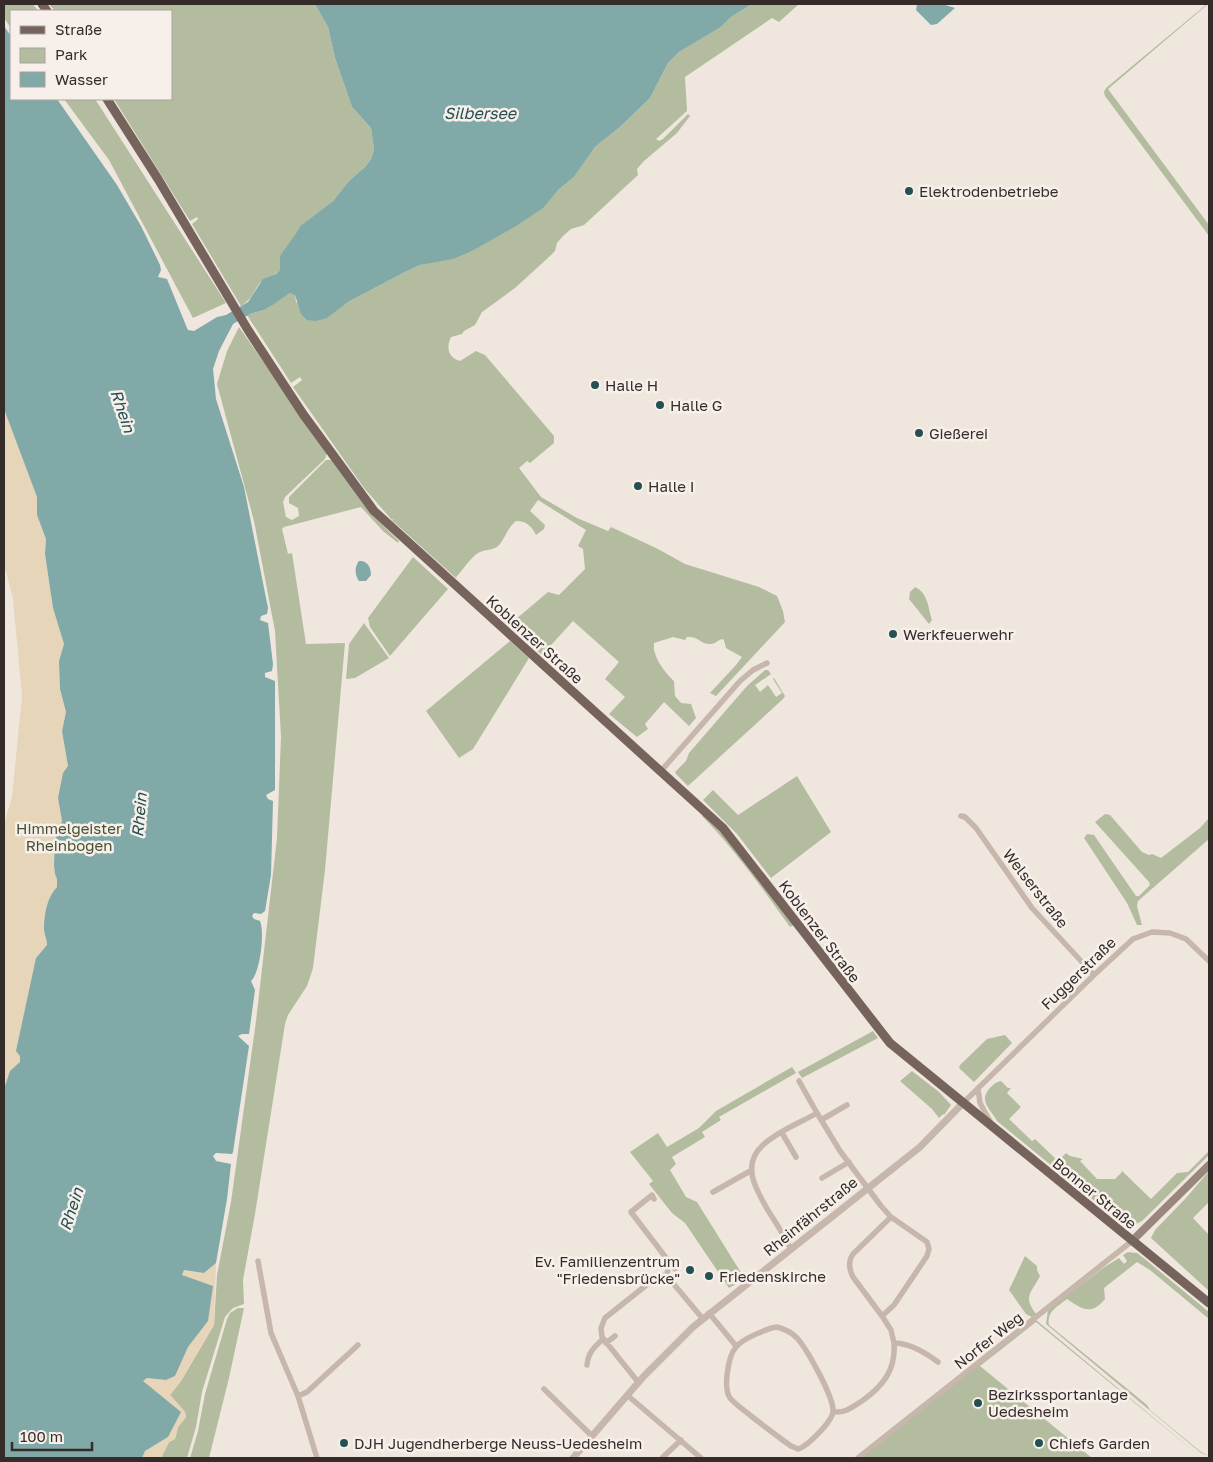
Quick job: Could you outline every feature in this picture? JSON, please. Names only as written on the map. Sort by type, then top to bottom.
[{"type":"main road","name":"Koblenzer Straße","points":[[108,100],[154,171],[248,330],[303,414],[379,518],[731,836],[890,1043],[963,1103]]},
{"type":"main road","name":"Bonner Straße","points":[[963,1103],[1209,1304]]},
{"type":"main road","points":[[1132,1241],[1209,1165]]},
{"type":"street","points":[[661,771],[740,682],[753,670],[767,663]]},
{"type":"street","name":"Welserstraße","points":[[961,816],[966,817],[976,828],[1032,908],[1094,975]]},
{"type":"street","name":"Fuggerstraße","points":[[963,1103],[1128,942],[1152,932],[1165,932],[1182,937],[1195,946],[1209,961]]},
{"type":"street","points":[[799,1081],[821,1120],[868,1188],[891,1217],[924,1239],[928,1245],[929,1251],[926,1258],[894,1305],[882,1316]]},
{"type":"street","points":[[978,1088],[978,1096],[983,1109],[995,1129]]},
{"type":"street","name":"Rheinfährstraße","points":[[573,1458],[638,1382],[709,1313],[920,1147],[963,1103]]},
{"type":"street","points":[[821,1120],[847,1105]]},
{"type":"street","points":[[791,1249],[757,1192],[752,1170],[755,1158],[761,1147],[817,1113]]},
{"type":"street","points":[[782,1133],[796,1156]]},
{"type":"street","points":[[822,1178],[849,1162]]},
{"type":"street","points":[[714,1192],[752,1170]]},
{"type":"street","points":[[654,1199],[652,1195],[630,1212],[675,1269]]},
{"type":"street","points":[[834,1412],[847,1411],[876,1391],[885,1381],[891,1370],[895,1355],[891,1330],[851,1272],[850,1260],[853,1254],[891,1217]]},
{"type":"street","name":"Norfer Weg","points":[[858,1458],[1132,1241]]},
{"type":"street","points":[[258,1261],[271,1333],[298,1396],[317,1458]]},
{"type":"street","points":[[667,1276],[670,1262]]},
{"type":"street","points":[[638,1382],[605,1341],[601,1328],[605,1318],[659,1275],[667,1276],[703,1319]]},
{"type":"street","points":[[709,1313],[736,1346]]},
{"type":"street","points":[[774,1328],[783,1329],[792,1334],[807,1352],[829,1396],[834,1412],[819,1432],[805,1446],[796,1449],[791,1446],[738,1406],[730,1397],[726,1382],[731,1357],[736,1346],[745,1340],[774,1328]]},
{"type":"street","points":[[587,1365],[592,1348],[615,1336]]},
{"type":"street","points":[[894,1343],[902,1343],[916,1348],[938,1362]]},
{"type":"street","points":[[298,1396],[307,1392],[358,1345]]},
{"type":"street","points":[[544,1389],[592,1436]]},
{"type":"street","points":[[627,1395],[701,1458]]},
{"type":"street","points":[[662,1458],[681,1440]]},
{"type":"green space","points":[[4,4],[33,4],[37,10],[10,10],[10,27],[4,18]]},
{"type":"green space","points":[[49,4],[315,4],[328,27],[335,58],[352,107],[371,128],[374,150],[371,159],[349,181],[333,201],[300,226],[280,256],[280,270],[262,281],[252,296],[241,306],[192,224],[198,219],[197,217],[190,221],[115,100],[172,100],[172,10],[54,10]]},
{"type":"green space","points":[[752,4],[799,4],[779,22],[772,18],[685,77],[687,111],[656,139],[659,141],[663,139],[688,114],[690,116],[677,133],[644,161],[637,169],[638,175],[584,225],[571,229],[557,243],[555,251],[550,256],[515,288],[482,312],[475,325],[462,334],[451,337],[448,348],[451,355],[460,361],[476,351],[485,355],[554,436],[554,443],[530,463],[527,461],[519,468],[541,497],[577,518],[608,531],[611,527],[685,564],[759,587],[777,596],[785,622],[716,696],[710,693],[742,657],[726,648],[724,640],[708,644],[691,637],[687,637],[685,640],[673,637],[654,643],[657,659],[674,681],[675,696],[681,703],[691,704],[696,718],[689,726],[664,702],[645,724],[648,729],[637,737],[609,714],[625,697],[605,679],[619,662],[573,621],[542,655],[509,625],[548,592],[559,595],[585,569],[583,549],[578,546],[586,530],[538,500],[530,511],[545,525],[544,529],[536,535],[528,525],[516,521],[497,547],[475,555],[456,578],[392,521],[394,519],[392,520],[364,488],[293,387],[302,380],[300,377],[291,383],[247,315],[264,310],[290,293],[295,294],[296,302],[327,317],[348,302],[420,265],[472,251],[574,177],[595,147],[620,127],[650,98],[668,63],[679,52],[721,27],[731,17]]},
{"type":"green space","points":[[1207,4],[1108,89],[1209,225],[1209,236],[1105,96],[1104,92],[1106,88]]},
{"type":"green space","points":[[65,100],[96,100],[226,303],[193,318],[109,160]]},
{"type":"green space","points":[[239,327],[327,453],[325,459],[285,497],[283,502],[286,517],[292,520],[299,516],[298,508],[289,503],[289,497],[326,460],[331,460],[373,516],[399,541],[398,543],[383,531],[361,507],[282,529],[288,554],[292,553],[306,644],[345,643],[325,870],[313,968],[307,986],[288,1015],[285,1024],[243,1280],[244,1304],[233,1308],[225,1317],[202,1392],[196,1427],[187,1458],[161,1458],[169,1442],[175,1439],[178,1427],[186,1417],[185,1412],[170,1395],[181,1381],[214,1325],[217,1275],[231,1202],[256,1021],[277,838],[281,737],[275,631],[254,521],[217,384],[227,351]]},
{"type":"green space","points":[[413,557],[448,589],[390,656],[370,627],[368,618]]},
{"type":"green space","points":[[915,587],[923,593],[927,601],[932,620],[929,624],[909,599],[910,592]]},
{"type":"green space","points":[[364,623],[389,658],[355,678],[346,679],[349,644]]},
{"type":"green space","points":[[510,641],[529,658],[473,749],[459,758],[426,711]]},
{"type":"green space","points":[[765,670],[768,670],[771,674],[755,685],[760,692],[768,685],[776,697],[782,693],[774,678],[785,696],[688,786],[675,773],[676,771],[686,761],[689,753],[747,686]]},
{"type":"green space","points":[[797,776],[831,832],[771,878],[737,834],[703,800],[713,790],[738,815]]},
{"type":"green space","points":[[704,814],[721,830],[794,925],[790,927],[737,856],[702,816]]},
{"type":"green space","points":[[1105,814],[1110,815],[1142,852],[1161,858],[1200,828],[1209,818],[1209,839],[1138,901],[1137,906],[1142,925],[1137,925],[1127,903],[1084,838],[1087,834],[1094,835],[1136,896],[1139,896],[1150,885],[1095,822]]},
{"type":"green space","points":[[873,1031],[878,1038],[802,1078],[798,1072]]},
{"type":"green space","points":[[1005,1035],[1012,1043],[974,1082],[959,1068],[987,1039]]},
{"type":"green space","points":[[792,1067],[796,1073],[719,1117],[721,1120],[702,1132],[705,1137],[672,1157],[676,1164],[670,1170],[686,1197],[697,1202],[745,1279],[729,1288],[685,1223],[672,1213],[649,1184],[653,1181],[630,1152],[658,1133],[667,1147],[699,1128],[716,1111]]},
{"type":"green space","points":[[912,1071],[939,1092],[951,1105],[944,1115],[939,1118],[932,1109],[900,1081]]},
{"type":"green space","points":[[1001,1081],[1008,1088],[1011,1088],[1007,1093],[1021,1107],[1009,1119],[1032,1141],[1035,1139],[1058,1161],[1066,1153],[1083,1159],[1080,1161],[1097,1179],[1115,1179],[1122,1172],[1121,1170],[1151,1199],[1177,1173],[1188,1172],[1209,1151],[1209,1155],[1142,1221],[1132,1226],[1124,1225],[997,1121],[986,1105],[985,1097],[992,1086]]},
{"type":"green space","points":[[1209,1171],[1209,1202],[1193,1218],[1209,1235],[1209,1291],[1151,1238],[1155,1230]]},
{"type":"green space","points":[[1128,1252],[1137,1253],[1209,1312],[1209,1319],[1150,1270],[1137,1262],[1104,1288],[1105,1299],[1095,1308],[1082,1308],[1067,1299],[1051,1313],[1049,1325],[1201,1452],[1209,1456],[1201,1453],[1046,1324],[1048,1310],[1119,1258],[1124,1264],[1127,1261],[1123,1255]]},
{"type":"green space","points":[[1025,1256],[1037,1266],[1040,1276],[1031,1291],[1029,1299],[1032,1309],[1037,1315],[1032,1317],[1026,1314],[1009,1290]]},
{"type":"green space","points":[[238,1308],[244,1308],[209,1458],[190,1458],[198,1431],[205,1394],[227,1319],[230,1313]]},
{"type":"green space","name":"Bezirkssportanlage Uedesheim","points":[[1036,1320],[1202,1458],[1036,1322],[980,1366],[1092,1458],[860,1458]]},
{"type":"sand","points":[[4,409],[37,497],[37,515],[46,539],[45,554],[53,608],[64,644],[59,661],[60,689],[66,712],[62,731],[68,766],[58,798],[62,821],[55,840],[54,865],[57,887],[52,892],[44,930],[47,945],[36,958],[20,1062],[10,1071],[4,1089],[4,824],[12,797],[22,696],[13,599],[4,569]]},
{"type":"sand","points":[[216,1263],[214,1325],[181,1381],[170,1395],[185,1412],[186,1417],[178,1427],[175,1439],[169,1442],[161,1458],[142,1458],[145,1451],[168,1437],[143,1381],[147,1378],[166,1380],[175,1376],[188,1347],[208,1321],[182,1275],[184,1270],[204,1273]]},
{"type":"water","points":[[315,4],[752,4],[731,17],[721,27],[679,52],[668,63],[650,98],[620,127],[595,147],[574,177],[558,190],[543,208],[516,226],[472,251],[453,259],[420,265],[403,273],[348,302],[327,318],[316,321],[307,320],[301,314],[295,295],[290,293],[264,310],[250,314],[233,324],[219,351],[213,369],[216,399],[244,487],[268,608],[267,614],[261,616],[260,620],[268,623],[273,664],[272,671],[265,673],[265,677],[275,681],[275,790],[266,795],[268,799],[273,801],[271,875],[265,911],[261,914],[254,913],[252,916],[260,921],[262,934],[257,970],[251,981],[255,990],[249,1034],[238,1036],[249,1046],[233,1152],[232,1154],[216,1153],[213,1156],[216,1161],[231,1164],[216,1263],[204,1273],[184,1270],[182,1275],[213,1286],[208,1321],[188,1347],[175,1376],[166,1380],[147,1378],[143,1381],[181,1412],[168,1437],[145,1451],[142,1458],[4,1458],[4,1089],[10,1071],[20,1062],[20,1056],[16,1051],[36,958],[47,945],[44,931],[45,918],[48,901],[57,887],[54,865],[55,840],[62,821],[58,798],[63,773],[68,766],[62,731],[66,712],[60,689],[59,661],[64,644],[53,608],[45,554],[46,539],[37,515],[37,497],[4,409],[4,26],[10,35],[10,100],[58,100],[117,185],[141,226],[160,265],[161,270],[158,277],[167,279],[188,330],[194,331],[248,302],[263,279],[276,274],[280,270],[280,256],[300,226],[333,201],[349,181],[371,159],[374,150],[371,128],[352,107],[335,58],[328,27]]},
{"type":"water","points":[[917,4],[942,4],[955,8],[937,24],[931,25],[916,10]]},
{"type":"water","points":[[359,561],[366,563],[370,569],[371,575],[366,581],[359,581],[357,577],[356,569]]},
{"type":"place","name":"Elektrodenbetriebe","points":[[909,191]]},
{"type":"place","name":"Halle H","points":[[595,385]]},
{"type":"place","name":"Halle G","points":[[660,405]]},
{"type":"place","name":"Gießerei","points":[[919,433]]},
{"type":"place","name":"Halle I","points":[[638,486]]},
{"type":"place","name":"Werkfeuerwehr","points":[[893,634]]},
{"type":"place","name":"Ev. Familienzentrum \"Friedensbrücke\"","points":[[690,1270]]},
{"type":"place","name":"Friedenskirche","points":[[709,1276]]},
{"type":"place","name":"Bezirkssportanlage Uedesheim","points":[[978,1403]]},
{"type":"place","name":"DJH Jugendherberge Neuss-Uedesheim","points":[[344,1443]]},
{"type":"place","name":"Chiefs Garden","points":[[1039,1443]]},
{"type":"water label","name":"Silbersee","points":[[480,113]]},
{"type":"water label","name":"Rhein","points":[[123,411]]},
{"type":"water label","name":"Rhein","points":[[139,815]]},
{"type":"water label","name":"Rhein","points":[[71,1209]]},
{"type":"park label","name":"Himmelgeister Rheinbogen","points":[[69,836]]}]
